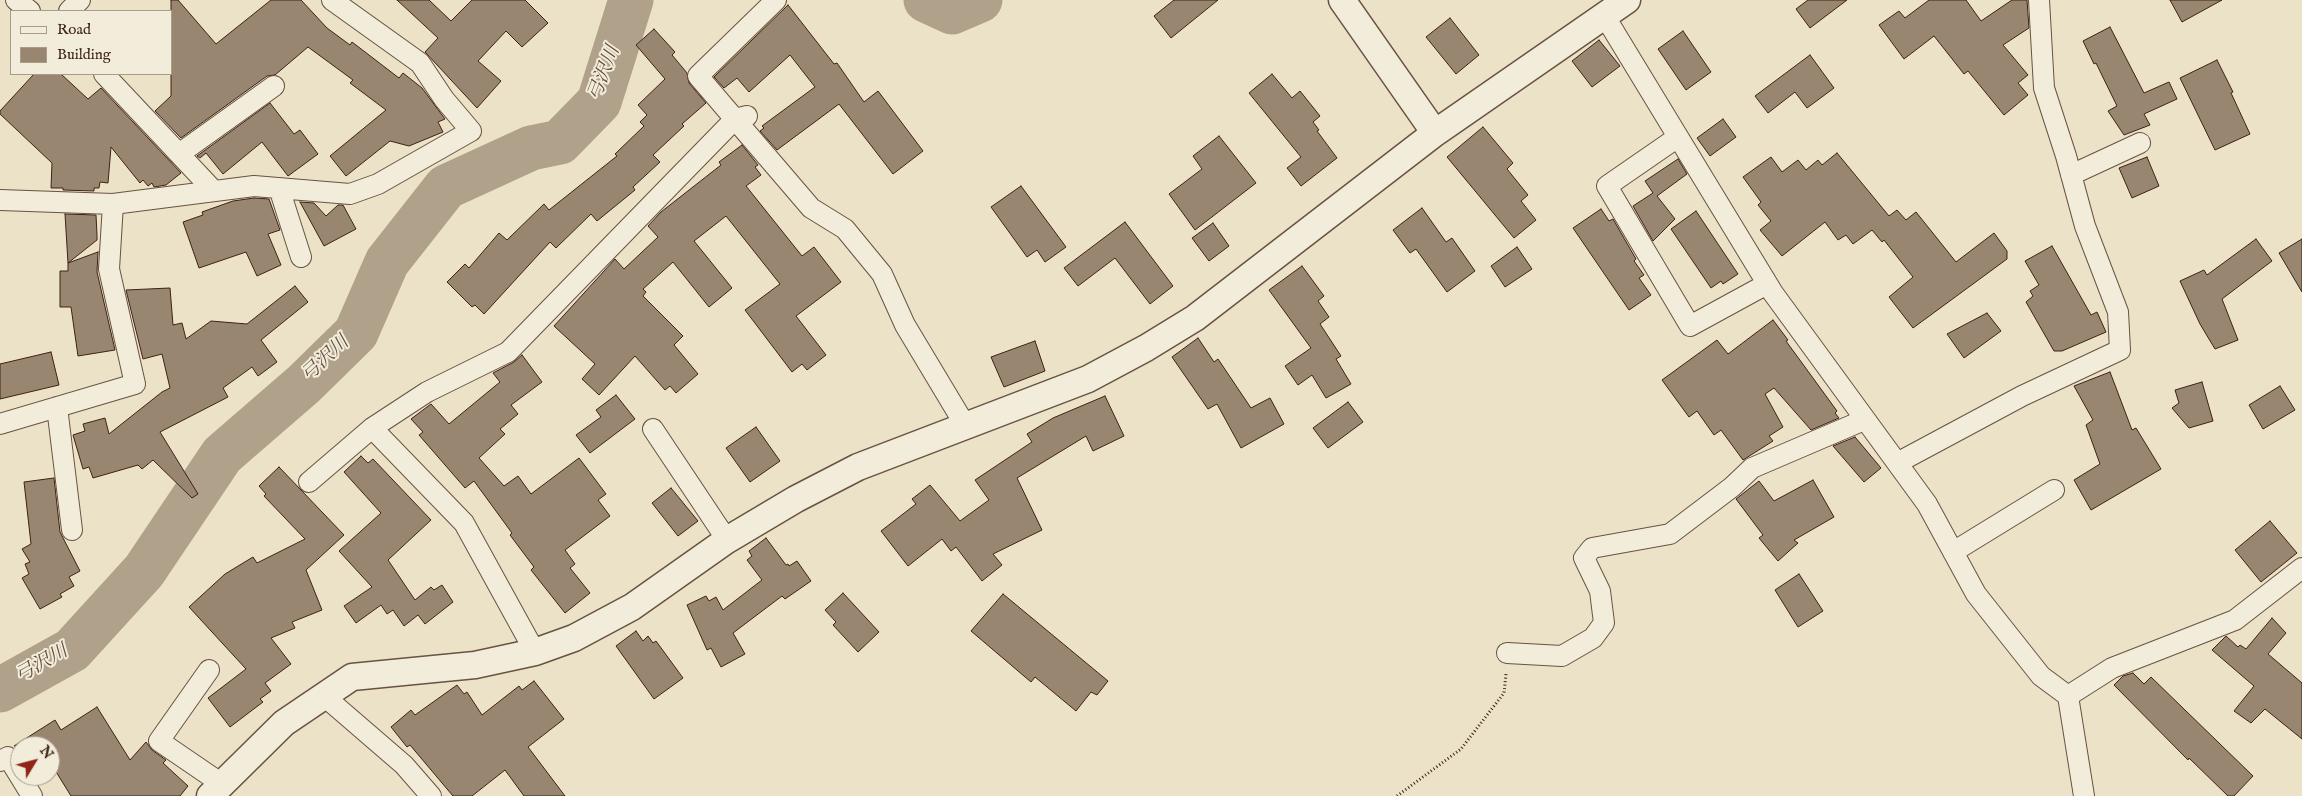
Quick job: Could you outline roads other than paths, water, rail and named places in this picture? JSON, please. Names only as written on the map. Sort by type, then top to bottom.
[{"type":"street","points":[[16,0],[29,10]]},
{"type":"street","points":[[70,10],[80,0]]},
{"type":"street","points":[[0,200],[113,204],[254,186],[350,194],[378,184],[472,130],[444,99],[420,63],[332,0]]},
{"type":"street","points":[[776,0],[698,76],[741,118],[811,208],[844,229],[882,274],[905,325],[965,426]]},
{"type":"street","points":[[1342,0],[1434,133]]},
{"type":"street","points":[[209,670],[159,741],[216,790],[284,722],[352,677],[475,665],[535,652],[574,638],[632,607],[727,540],[858,467],[1088,379],[1146,348],[1195,318],[1434,133],[1627,0]]},
{"type":"street","points":[[1897,463],[2022,396],[2120,350],[2118,312],[2085,226],[2044,88],[2039,0]]},
{"type":"street","points":[[1604,15],[1767,284],[1864,420],[1927,504],[1976,594],[2041,676],[2068,696],[2084,796]]},
{"type":"street","points":[[105,75],[213,190]]},
{"type":"street","points":[[179,154],[274,86]]},
{"type":"street","points":[[309,482],[372,428],[427,392],[508,352],[741,118]]},
{"type":"street","points":[[1678,137],[1607,186],[1690,326],[1767,284]]},
{"type":"street","points":[[2071,175],[2140,143]]},
{"type":"street","points":[[279,188],[301,257]]},
{"type":"street","points":[[0,424],[135,384],[109,269],[113,204]]},
{"type":"street","points":[[57,407],[72,530]]},
{"type":"street","points":[[1507,653],[1562,656],[1592,638],[1604,623],[1600,591],[1584,558],[1592,548],[1670,534],[1732,487],[1752,468],[1864,420]]},
{"type":"street","points":[[372,428],[464,523],[535,652]]},
{"type":"street","points":[[653,429],[727,540]]},
{"type":"street","points":[[1953,552],[2054,490]]},
{"type":"street","points":[[2068,696],[2112,668],[2235,620],[2302,568]]},
{"type":"street","points":[[324,696],[404,765],[431,796]]},
{"type":"street","points":[[0,761],[8,756],[32,796]]},
{"type":"waterway","name":"弓沢川","points":[[0,690],[72,650],[144,571],[222,455],[304,384],[356,333],[387,262],[446,187],[531,148],[560,142],[599,102],[631,0]]},
{"type":"waterway","name":"弓沢川","points":[[926,0],[952,12],[980,0]]}]
